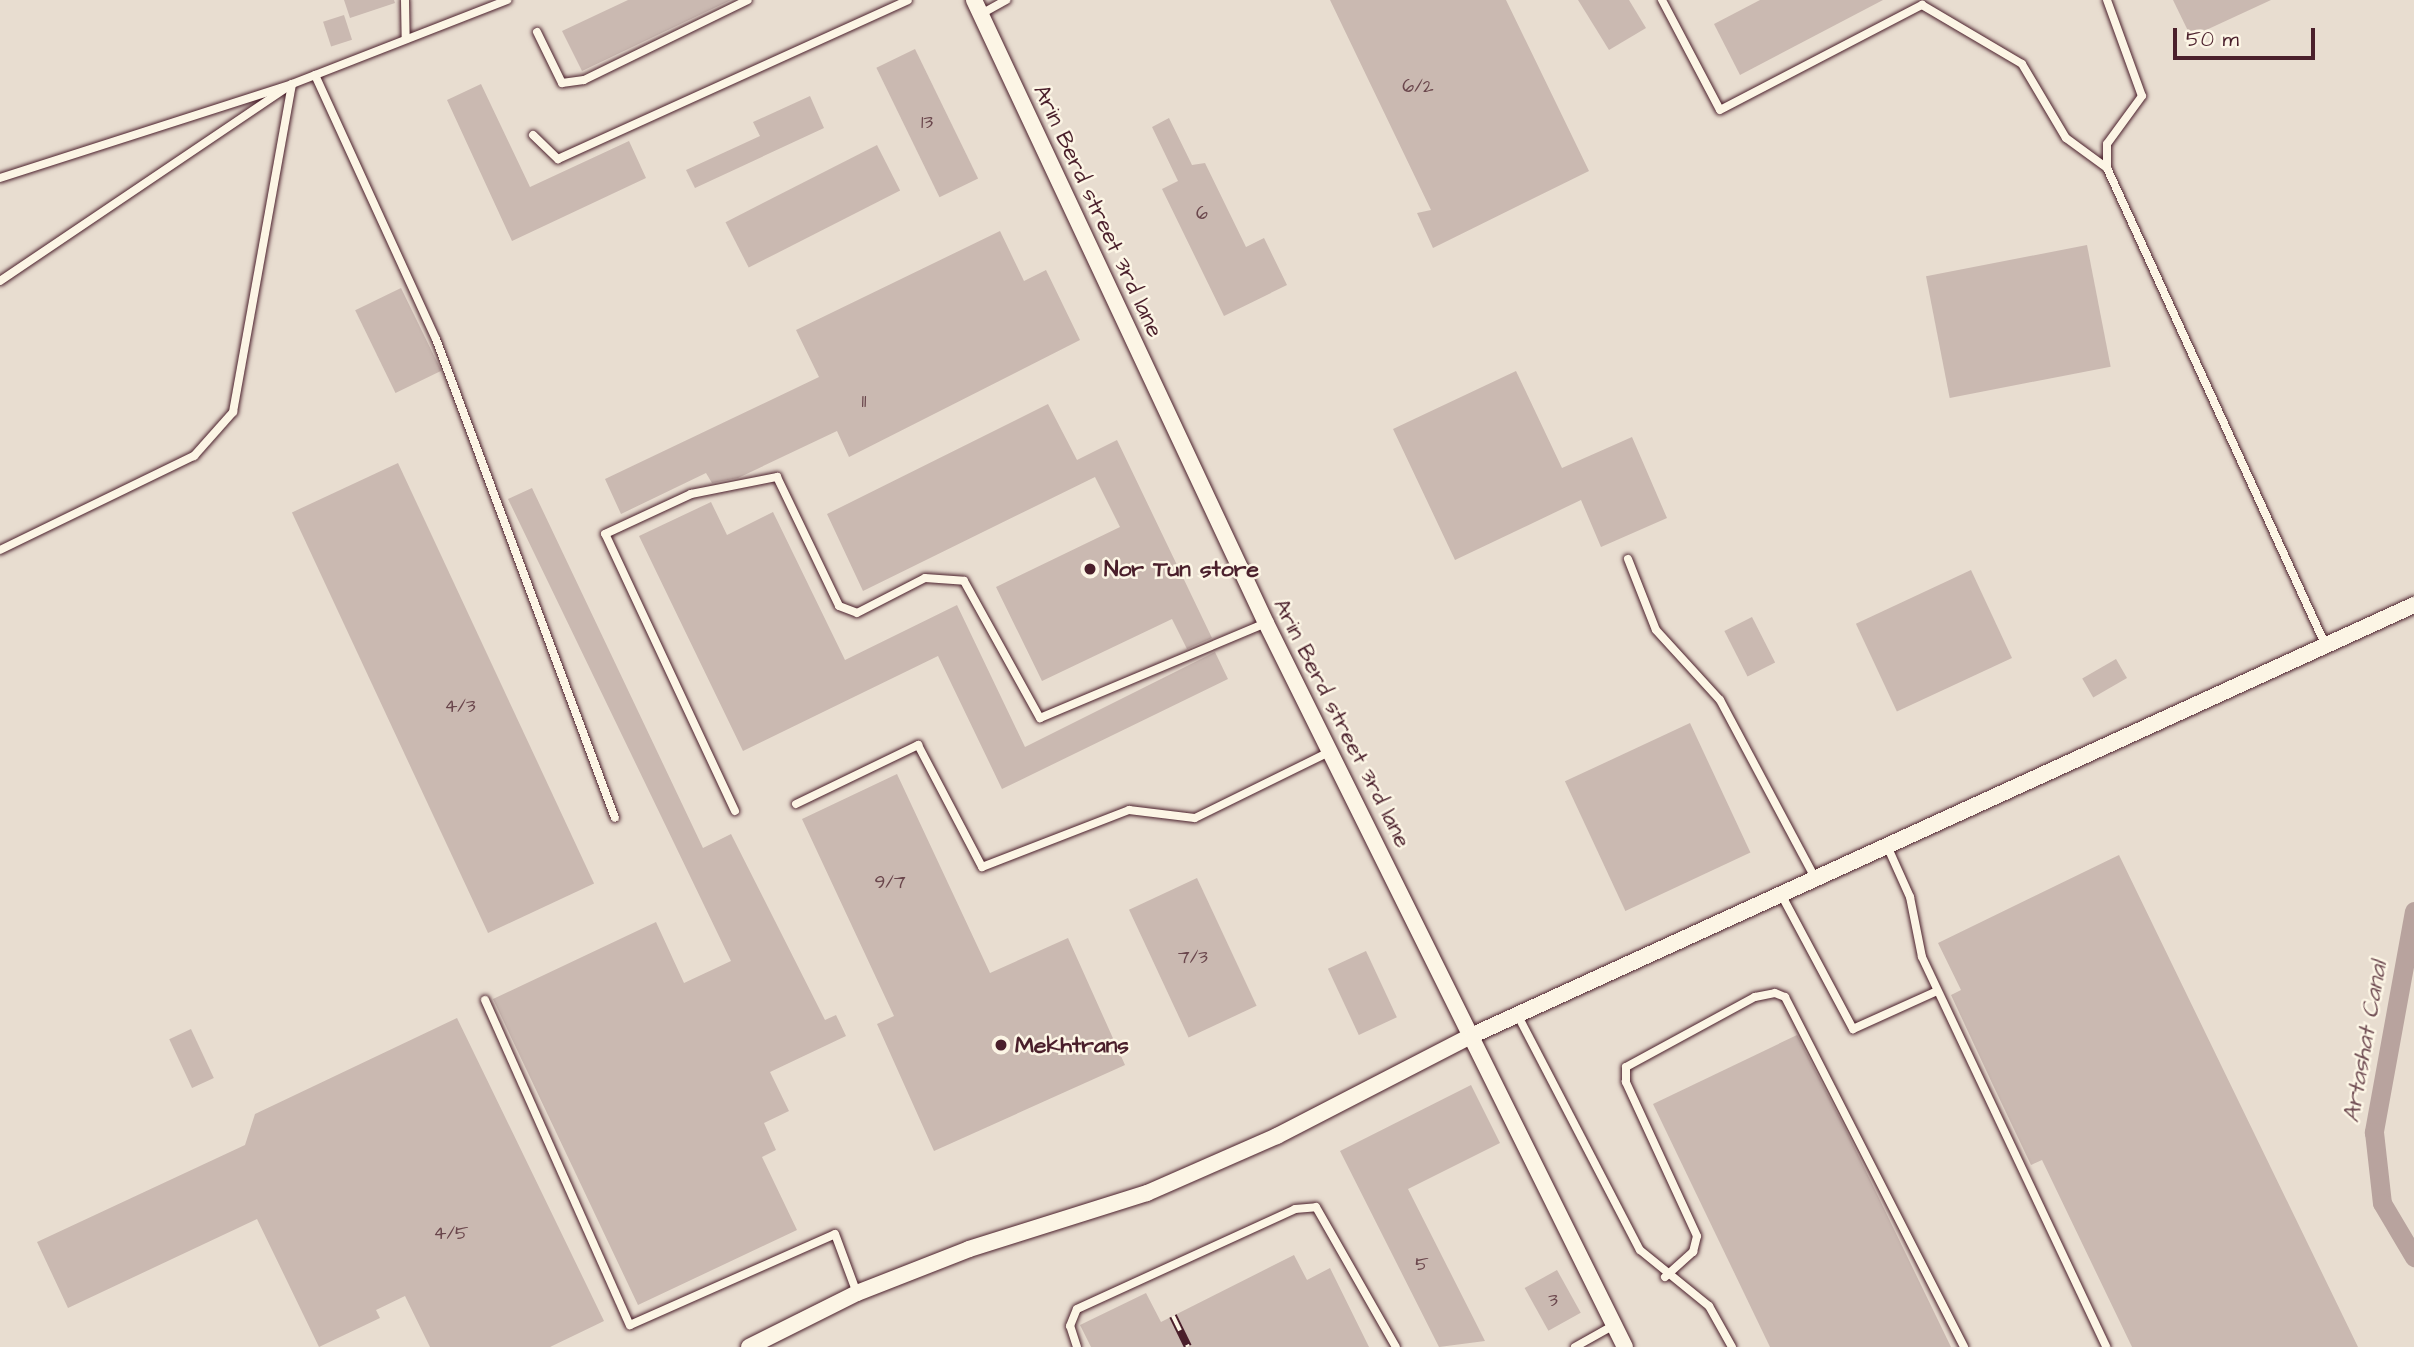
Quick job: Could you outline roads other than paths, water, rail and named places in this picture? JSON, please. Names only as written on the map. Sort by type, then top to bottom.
[{"type":"street","name":"Arin Berd street 3rd lane","points":[[978,7],[1266,623],[1473,1035],[1625,1347]]},
{"type":"street","points":[[749,1347],[857,1293],[969,1249],[1147,1193],[1277,1136],[1517,1014],[1888,848],[2414,605]]},
{"type":"lane","points":[[405,0],[407,39]]},
{"type":"lane","points":[[0,178],[292,84],[507,0]]},
{"type":"lane","points":[[537,32],[562,83],[584,80],[748,0]]},
{"type":"lane","points":[[533,135],[558,159],[908,0]]},
{"type":"lane","points":[[978,7],[1006,0]]},
{"type":"lane","points":[[1662,0],[1720,110],[1922,5],[2022,64],[2066,138],[2107,168]]},
{"type":"lane","points":[[2107,0],[2142,96],[2107,144],[2107,168],[2325,644]]},
{"type":"lane","points":[[315,75],[436,339],[615,818]]},
{"type":"lane","points":[[0,281],[292,84]]},
{"type":"lane","points":[[0,550],[194,456],[233,412],[292,84]]},
{"type":"lane","points":[[736,811],[605,534],[691,494],[777,477],[839,606],[857,613],[925,578],[964,581],[1040,718],[1266,623]]},
{"type":"lane","points":[[1628,559],[1656,630],[1720,700],[1816,880]]},
{"type":"lane","points":[[796,804],[918,745],[982,867],[1129,810],[1195,818],[1331,751]]},
{"type":"lane","points":[[1888,848],[1937,991],[2106,1347]]},
{"type":"lane","points":[[1782,896],[1853,1029],[1937,991]]},
{"type":"lane","points":[[1665,1277],[1693,1252],[1697,1236],[1626,1082],[1626,1067],[1755,996],[1775,993],[1785,997],[1964,1347]]},
{"type":"lane","points":[[485,1000],[630,1325],[835,1234],[857,1293]]},
{"type":"lane","points":[[1517,1014],[1640,1250],[1665,1277],[1709,1306],[1732,1347]]},
{"type":"lane","points":[[1077,1347],[1070,1326],[1077,1309],[1295,1209],[1316,1206],[1396,1347]]},
{"type":"lane","points":[[1575,1347],[1614,1325]]},
{"type":"waterway","name":"Artashat Canal","points":[[2414,911],[2374,1132],[2382,1203],[2414,1257]]},
{"type":"railway","points":[[1173,1316],[1188,1347]]},
{"type":"place","name":"Nor Tun store","points":[[1090,569]]},
{"type":"place","name":"Mekhtrans","points":[[1001,1045]]}]
